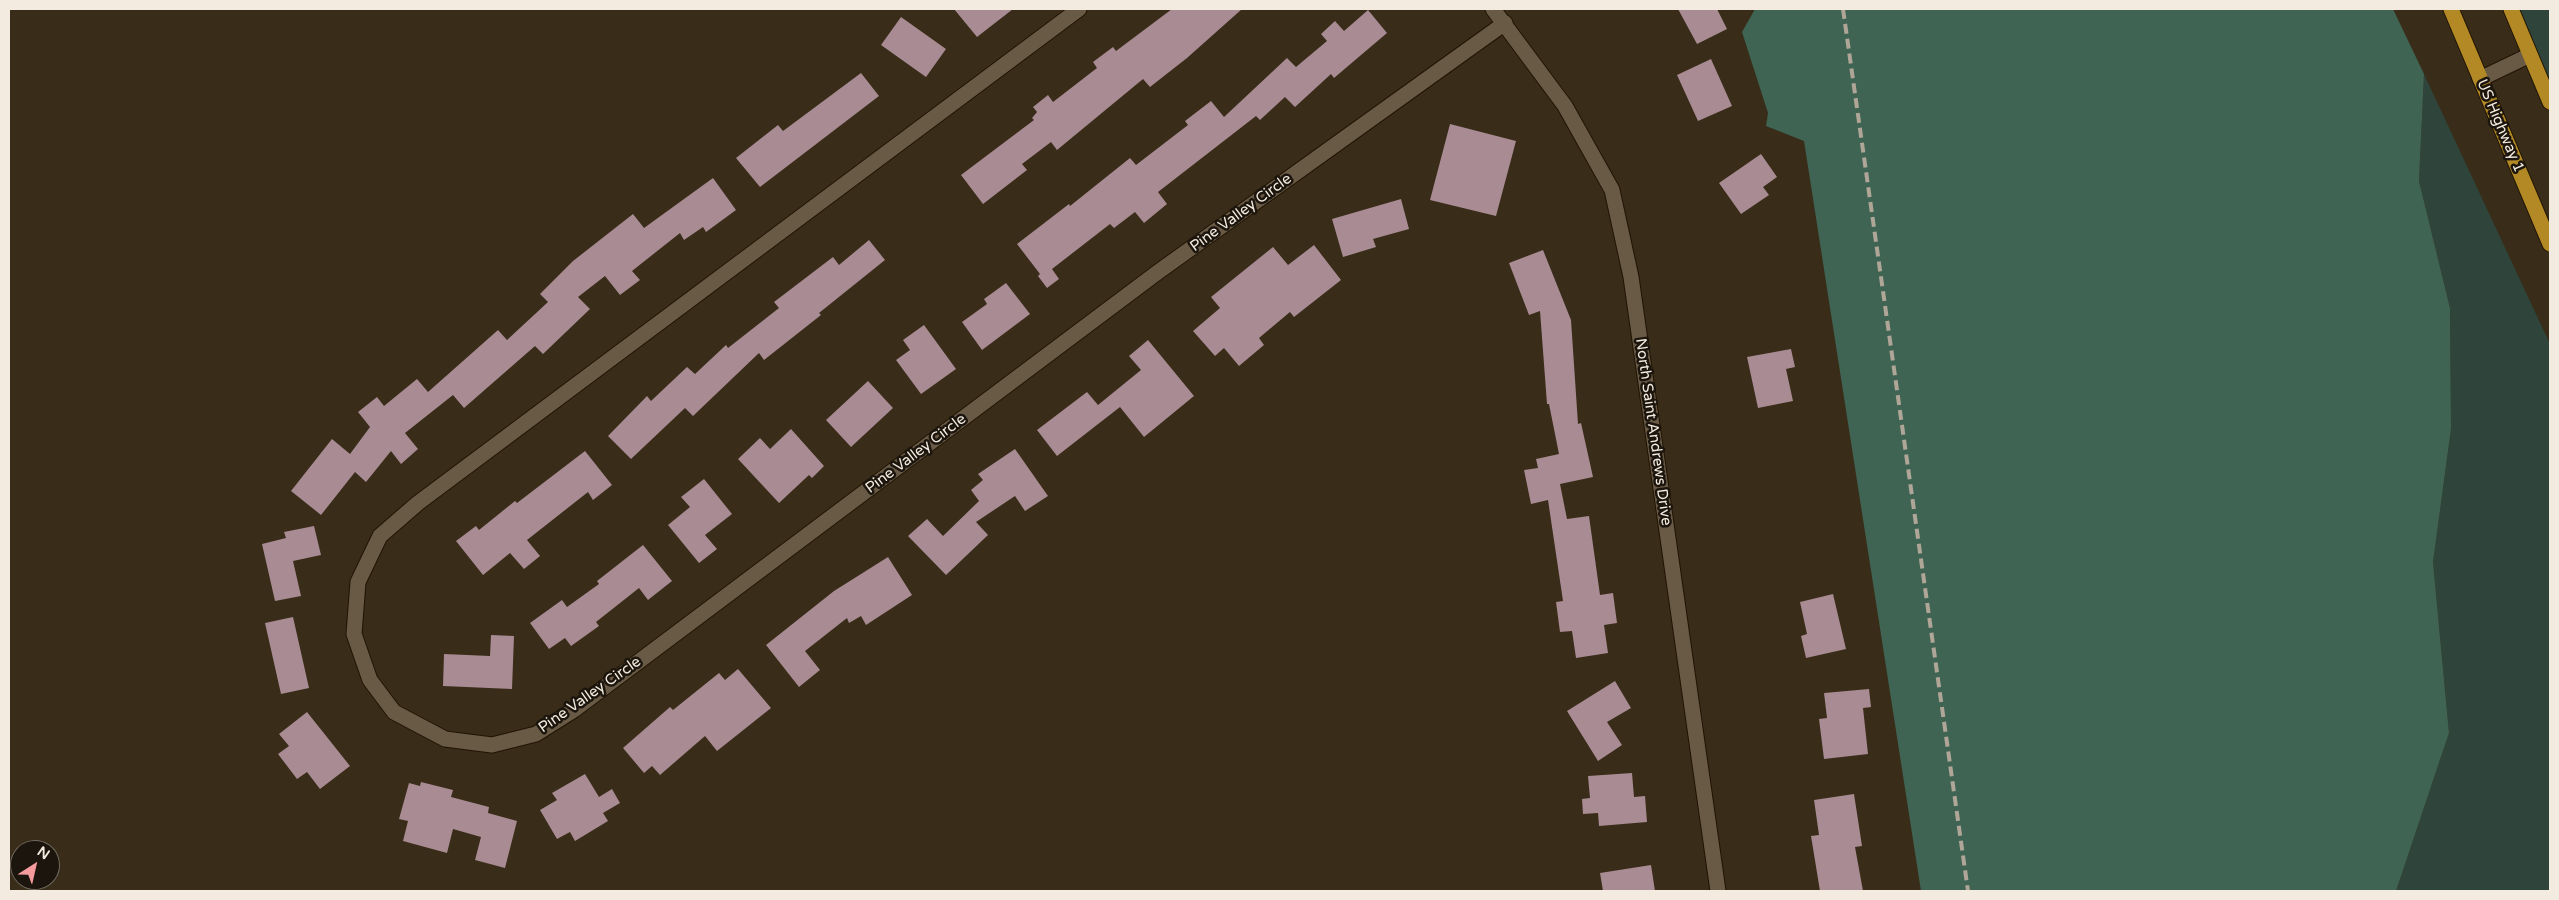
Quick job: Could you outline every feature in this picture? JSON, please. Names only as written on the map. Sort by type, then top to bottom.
[{"type":"main road","name":"US Highway 1","points":[[2451,9],[2550,244]]},
{"type":"main road","points":[[2511,9],[2550,102]]},
{"type":"street","name":"Pine Valley Circle","points":[[1079,9],[418,503],[380,536],[358,582],[354,634],[370,680],[394,712],[445,739],[492,745],[536,734],[574,710],[1166,266],[1505,23]]},
{"type":"street","name":"North Saint Andrews Drive","points":[[1493,9],[1565,106],[1612,190],[1631,278],[1718,891]]},
{"type":"street","points":[[2480,79],[2530,55]]},
{"type":"green space","points":[[1755,9],[2393,9],[2424,74],[2419,181],[2450,308],[2451,429],[2433,562],[2449,733],[2396,891],[1921,891],[1804,141],[1766,126],[1768,113],[1742,32]]},
{"type":"green space","points":[[2513,9],[2550,9],[2550,95]]},
{"type":"green space","points":[[2424,74],[2550,344],[2550,891],[2396,891],[2449,733],[2433,562],[2451,429],[2450,308],[2419,181]]},
{"type":"building","points":[[954,9],[1013,9],[977,37]]},
{"type":"building","points":[[1172,9],[1242,9],[1187,58],[1150,87],[1143,79],[1057,150],[1051,142],[1022,164],[1027,170],[983,204],[961,175],[1034,120],[1032,118],[1037,112],[1033,107],[1048,95],[1053,102],[1097,68],[1093,62],[1113,47],[1116,51]]},
{"type":"building","points":[[1678,9],[1717,9],[1727,29],[1697,44]]},
{"type":"building","points":[[1368,10],[1387,33],[1334,78],[1331,74],[1295,107],[1285,97],[1260,120],[1256,116],[1158,192],[1167,204],[1144,223],[1135,212],[1114,228],[1110,224],[1052,269],[1059,279],[1047,288],[1038,276],[1040,274],[1017,244],[1069,204],[1070,206],[1130,158],[1136,165],[1188,125],[1185,121],[1211,101],[1224,117],[1287,58],[1296,67],[1327,41],[1321,34],[1335,21],[1344,31]]},
{"type":"building","points":[[901,17],[946,49],[926,77],[881,45]]},
{"type":"building","points":[[1711,59],[1732,106],[1698,121],[1677,75]]},
{"type":"building","points":[[861,73],[879,96],[760,187],[736,158],[778,125],[783,131]]},
{"type":"building","points":[[1450,124],[1516,141],[1496,216],[1430,200]]},
{"type":"building","points":[[1761,154],[1777,177],[1763,187],[1769,195],[1741,214],[1719,183]]},
{"type":"building","points":[[713,178],[736,210],[706,232],[703,227],[684,240],[680,233],[632,271],[640,280],[620,295],[605,276],[578,297],[590,309],[543,354],[535,346],[464,408],[453,395],[405,433],[418,449],[401,464],[391,451],[366,482],[355,472],[321,515],[291,491],[332,439],[350,454],[370,427],[358,412],[377,397],[384,406],[417,379],[428,392],[498,330],[507,340],[548,302],[540,294],[573,261],[633,214],[644,228]]},
{"type":"building","points":[[1401,199],[1409,229],[1373,239],[1376,247],[1343,257],[1332,219]]},
{"type":"building","points":[[869,240],[885,260],[819,313],[821,315],[764,360],[759,353],[693,416],[685,408],[631,459],[608,436],[647,396],[651,401],[687,367],[695,374],[726,345],[728,348],[779,308],[774,302],[833,257],[839,265]]},
{"type":"building","points":[[1314,245],[1341,280],[1294,317],[1290,312],[1259,338],[1264,345],[1239,366],[1224,348],[1215,356],[1193,331],[1220,308],[1211,297],[1273,247],[1288,265]]},
{"type":"building","points":[[1543,250],[1571,320],[1578,424],[1581,423],[1593,477],[1560,484],[1567,519],[1589,516],[1600,595],[1613,593],[1617,623],[1604,625],[1608,653],[1576,658],[1572,631],[1560,632],[1556,602],[1563,601],[1548,500],[1531,504],[1524,470],[1538,468],[1536,459],[1559,454],[1549,404],[1547,404],[1540,311],[1529,315],[1509,263]]},
{"type":"building","points":[[1006,283],[1030,314],[982,350],[962,322],[987,304],[984,299]]},
{"type":"building","points":[[924,325],[956,369],[921,394],[896,360],[910,350],[903,340]]},
{"type":"building","points":[[1148,340],[1194,396],[1144,437],[1120,407],[1057,456],[1037,430],[1087,392],[1098,405],[1141,370],[1129,356]]},
{"type":"building","points":[[1791,349],[1795,367],[1786,369],[1793,401],[1758,408],[1747,357]]},
{"type":"building","points":[[868,381],[893,408],[851,447],[826,420]]},
{"type":"building","points":[[791,429],[824,466],[812,478],[809,475],[779,503],[738,459],[760,438],[770,449]]},
{"type":"building","points":[[1015,449],[1048,496],[1025,511],[1015,496],[976,522],[988,535],[946,575],[908,536],[927,519],[943,536],[979,501],[971,490],[983,480],[978,474]]},
{"type":"building","points":[[585,451],[612,485],[593,500],[588,492],[527,540],[540,556],[524,569],[510,553],[483,575],[456,541],[476,526],[479,530],[515,501],[517,503]]},
{"type":"building","points":[[704,479],[732,514],[705,535],[717,549],[699,563],[668,525],[690,507],[681,497]]},
{"type":"building","points":[[314,526],[321,555],[293,561],[301,596],[275,601],[262,544],[286,538],[284,532]]},
{"type":"building","points":[[643,545],[672,581],[648,600],[639,588],[596,622],[599,626],[571,646],[565,638],[549,649],[530,623],[562,600],[567,607],[599,584],[597,581]]},
{"type":"building","points":[[888,557],[912,595],[866,625],[861,616],[849,623],[847,618],[805,651],[820,670],[799,687],[766,645],[834,591]]},
{"type":"building","points":[[1833,594],[1846,649],[1806,658],[1801,636],[1807,634],[1800,602]]},
{"type":"building","points":[[293,617],[309,688],[281,694],[265,623]]},
{"type":"building","points":[[491,635],[514,636],[512,689],[443,686],[444,654],[490,656]]},
{"type":"building","points":[[738,669],[771,708],[717,751],[705,736],[660,775],[652,766],[644,773],[623,748],[670,707],[673,710],[719,673],[725,680]]},
{"type":"building","points":[[1615,681],[1631,708],[1607,722],[1622,745],[1598,761],[1567,711]]},
{"type":"building","points":[[1869,689],[1871,707],[1863,708],[1868,754],[1824,759],[1819,719],[1827,718],[1824,693]]},
{"type":"building","points":[[307,712],[350,766],[320,789],[307,772],[297,779],[278,754],[289,746],[279,734]]},
{"type":"building","points":[[1632,773],[1634,797],[1645,796],[1647,822],[1599,826],[1598,813],[1583,814],[1582,799],[1590,798],[1588,776]]},
{"type":"building","points":[[585,774],[599,797],[612,789],[620,803],[603,813],[608,821],[575,841],[570,832],[557,839],[540,810],[557,800],[552,793]]},
{"type":"building","points":[[421,782],[453,790],[451,797],[489,807],[488,813],[517,821],[505,868],[475,860],[481,837],[453,829],[447,853],[403,841],[408,821],[399,819],[409,783],[420,786]]},
{"type":"building","points":[[1854,794],[1862,846],[1855,847],[1863,891],[1820,891],[1811,836],[1819,835],[1814,800]]},
{"type":"building","points":[[1651,865],[1655,891],[1603,891],[1600,873]]},
{"type":"railway","points":[[1843,9],[1968,891]]}]
